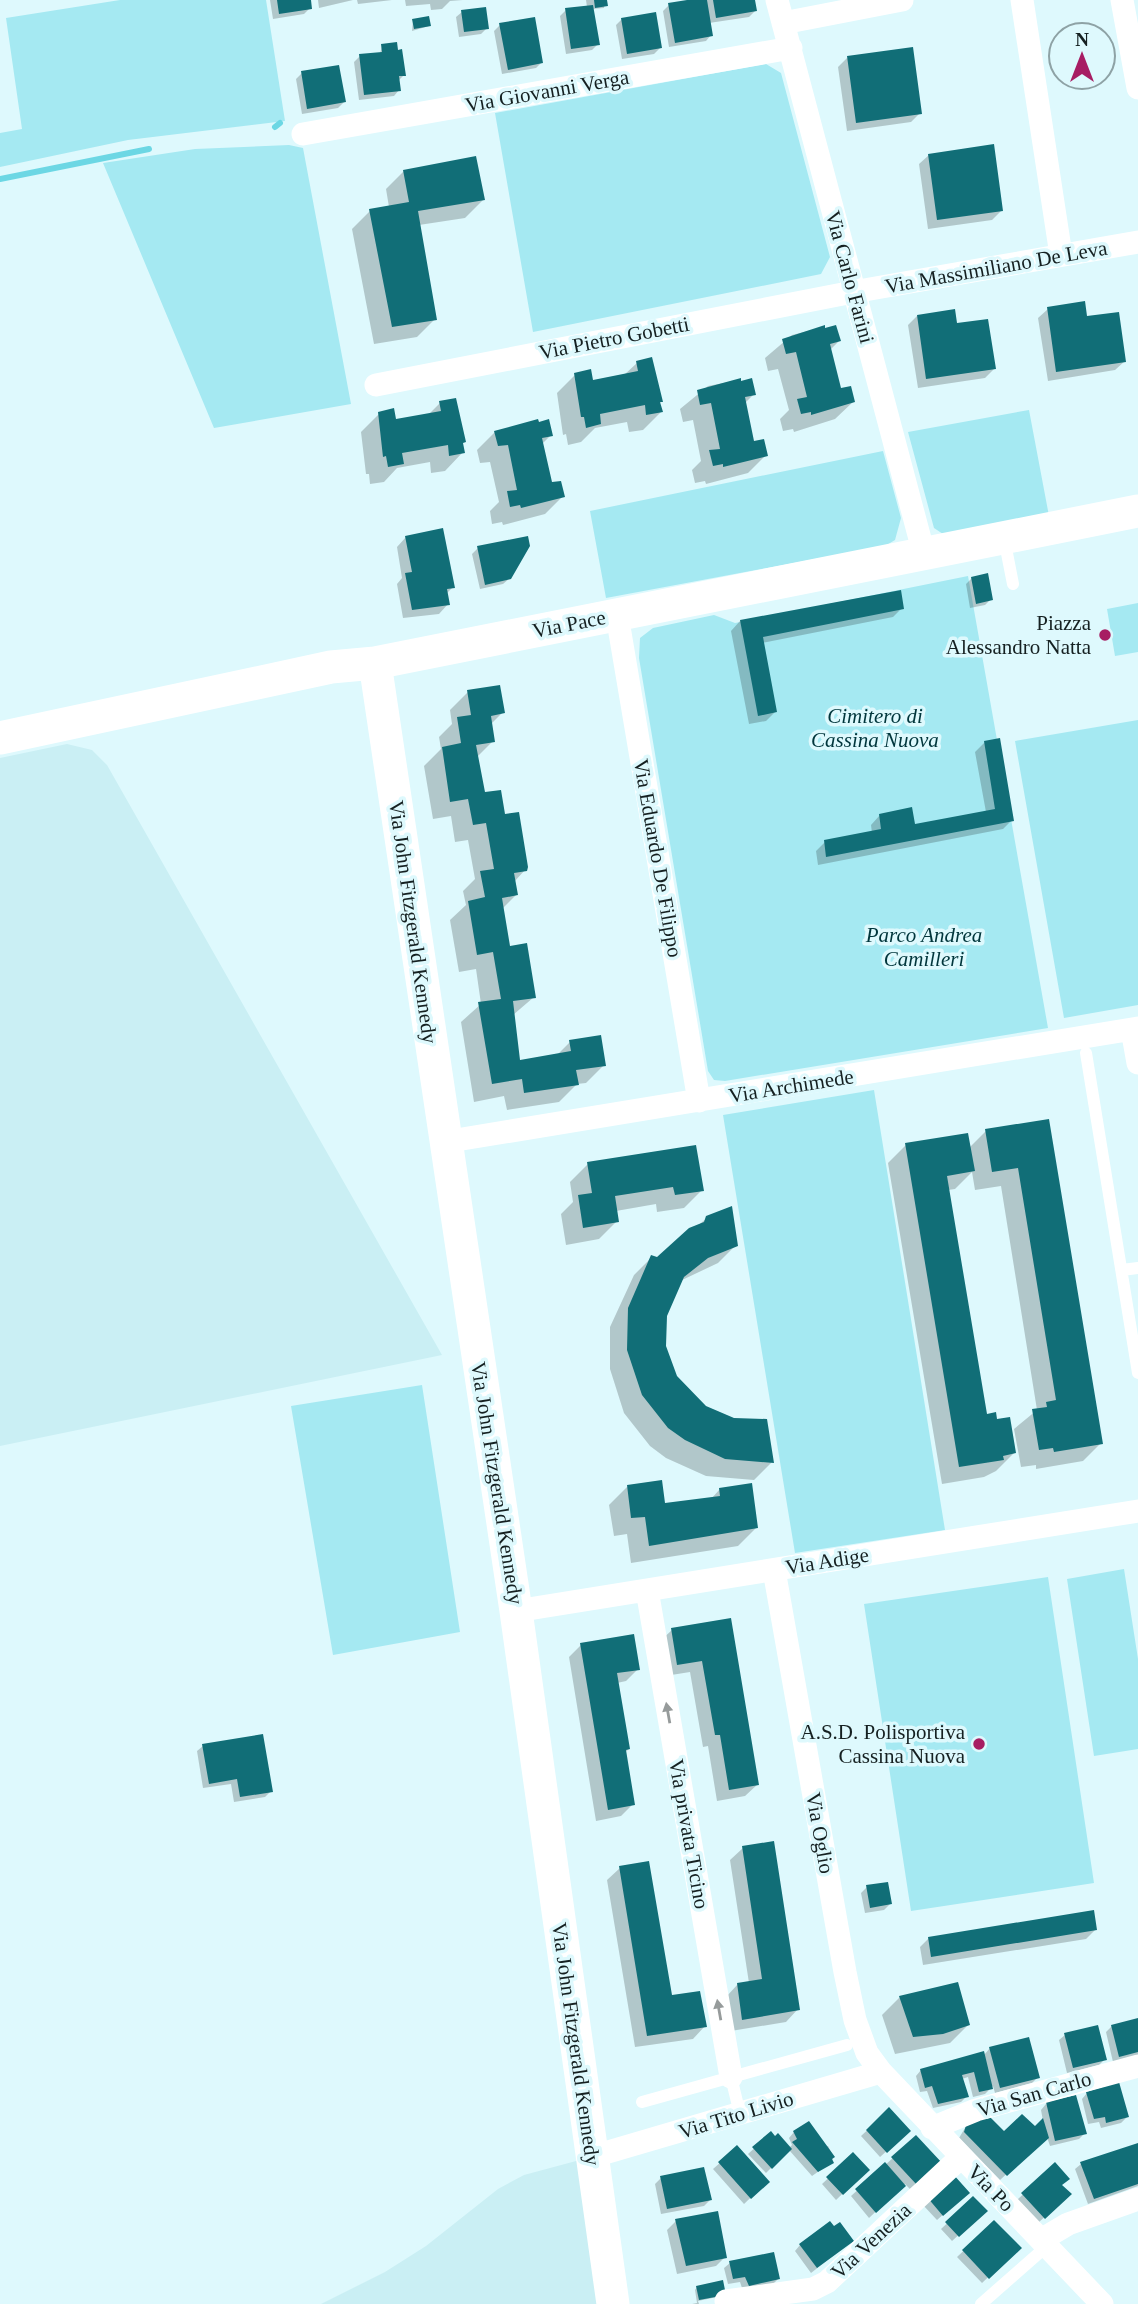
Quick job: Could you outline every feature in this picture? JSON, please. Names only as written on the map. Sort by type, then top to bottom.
[{"type":"street","name":"Via Carlo Farini","points":[[777,0],[924,554]]},
{"type":"street","points":[[783,23],[902,0]]},
{"type":"street","points":[[1022,0],[1061,256]]},
{"type":"street","points":[[1122,0],[1138,88]]},
{"type":"street","name":"Via Giovanni Verga","points":[[303,134],[790,48]]},
{"type":"street","name":"Via Massimiliano De Leva","points":[[853,292],[1138,242]]},
{"type":"street","name":"Via Pietro Gobetti","points":[[376,384],[853,292]]},
{"type":"street","name":"Via Pace","points":[[0,738],[331,667],[375,663],[1138,511]]},
{"type":"street","name":"Via Eduardo De Filippo","points":[[617,615],[699,1101]]},
{"type":"street","name":"Via John Fitzgerald Kennedy","points":[[375,663],[444,1142],[516,1611],[614,2304]]},
{"type":"street","points":[[1135,1028],[1138,1063]]},
{"type":"street","name":"Via Archimede","points":[[444,1142],[1135,1028]]},
{"type":"street","name":"Via Adige","points":[[516,1611],[1137,1516]]},
{"type":"street","name":"Via Oglio","points":[[774,1570],[845,1972],[863,2042],[881,2072]]},
{"type":"street","name":"Via privata Ticino","points":[[647,1590],[731,2077]]},
{"type":"street","name":"Via San Carlo","points":[[932,2127],[976,2110],[1138,2066]]},
{"type":"street","name":"Via Tito Livio","points":[[592,2157],[881,2072]]},
{"type":"street","name":"Via Po","points":[[881,2072],[1102,2304]]},
{"type":"street","name":"Via Venezia","points":[[726,2301],[813,2289],[827,2282],[961,2157]]},
{"type":"street","points":[[1044,2243],[1068,2224],[1138,2199]]},
{"type":"lane","points":[[1004,538],[1013,584]]},
{"type":"lane","points":[[1086,1054],[1138,1373]]},
{"type":"lane","points":[[1122,1270],[1138,1268]]},
{"type":"lane","points":[[642,2102],[846,2046]]},
{"type":"lane","points":[[731,2077],[740,2114]]},
{"type":"lane","points":[[981,2304],[1044,2243]]},
{"type":"shaded area","points":[[67,744],[92,750],[107,765],[442,1355],[0,1446],[0,758]]},
{"type":"shaded area","points":[[591,2157],[613,2304],[321,2304],[385,2272],[426,2246],[498,2189],[524,2175]]},
{"type":"green space","points":[[120,0],[266,0],[285,121],[128,140],[0,167],[0,133],[22,129],[6,18]]},
{"type":"green space","points":[[766,64],[781,73],[830,257],[821,274],[533,332],[495,113]]},
{"type":"green space","points":[[289,145],[303,148],[351,404],[214,428],[103,163],[195,149]]},
{"type":"green space","points":[[1029,410],[1049,516],[946,536],[934,528],[908,432]]},
{"type":"green space","points":[[883,451],[901,518],[895,540],[885,546],[606,598],[590,511]]},
{"type":"green space","name":"Parco Andrea Camilleri","points":[[968,576],[1048,1028],[725,1081],[714,1080],[708,1071],[639,658],[640,638],[653,628],[714,615],[735,623]]},
{"type":"green space","points":[[1138,603],[1138,652],[1115,656],[1107,609]]},
{"type":"green space","points":[[1138,720],[1138,1005],[1064,1018],[1015,741]]},
{"type":"green space","points":[[874,1090],[945,1530],[795,1553],[723,1115]]},
{"type":"green space","points":[[422,1385],[460,1632],[333,1655],[291,1406]]},
{"type":"green space","points":[[1124,1569],[1138,1659],[1138,1749],[1094,1756],[1067,1579]]},
{"type":"green space","name":"A.S.D. Polisportiva Cassina Nuova","points":[[1048,1577],[1094,1883],[911,1911],[864,1604]]},
{"type":"building","points":[[277,0],[311,0],[312,9],[279,14]]},
{"type":"building","points":[[594,0],[607,0],[608,6],[595,8]]},
{"type":"building","points":[[707,0],[713,36],[675,43],[668,3]]},
{"type":"building","points":[[713,0],[755,0],[757,11],[716,18]]},
{"type":"building","points":[[593,5],[600,45],[571,49],[565,8]]},
{"type":"building","points":[[486,7],[489,29],[464,32],[461,10]]},
{"type":"building","points":[[656,12],[662,48],[627,54],[621,18]]},
{"type":"building","points":[[429,16],[431,26],[414,29],[412,19]]},
{"type":"building","points":[[535,17],[543,63],[508,70],[499,23]]},
{"type":"building","points":[[397,42],[398,50],[402,49],[406,76],[399,76],[401,91],[364,95],[359,54],[382,52],[381,44]]},
{"type":"building","points":[[913,47],[922,114],[856,123],[847,56]]},
{"type":"building","points":[[339,65],[346,102],[307,109],[301,71]]},
{"type":"building","points":[[994,144],[1003,211],[937,220],[928,154]]},
{"type":"building","points":[[476,156],[485,200],[418,211],[437,320],[392,327],[369,209],[409,202],[403,170]]},
{"type":"building","points":[[1085,301],[1087,316],[1119,312],[1126,362],[1056,372],[1047,307]]},
{"type":"building","points":[[955,309],[957,323],[988,319],[996,369],[926,379],[917,315]]},
{"type":"building","points":[[825,325],[825,328],[836,325],[841,341],[830,344],[841,388],[851,386],[855,402],[811,415],[811,412],[801,414],[797,399],[807,397],[796,352],[786,354],[782,339]]},
{"type":"building","points":[[652,357],[663,412],[646,415],[645,405],[600,414],[601,424],[586,428],[584,417],[581,417],[574,373],[591,369],[593,380],[638,371],[636,361]]},
{"type":"building","points":[[741,378],[741,381],[752,378],[756,395],[745,397],[754,441],[764,439],[768,456],[723,467],[723,464],[713,466],[709,450],[720,449],[711,403],[700,405],[697,390]]},
{"type":"building","points":[[456,398],[466,442],[463,443],[465,453],[449,456],[448,445],[402,453],[404,464],[388,467],[386,456],[383,457],[378,412],[394,408],[396,419],[441,411],[439,401]]},
{"type":"building","points":[[538,419],[539,422],[549,419],[553,436],[542,438],[552,482],[561,481],[565,497],[521,508],[520,505],[510,507],[507,491],[517,490],[508,445],[498,446],[494,431]]},
{"type":"building","points":[[443,528],[455,588],[447,589],[450,605],[412,610],[405,573],[412,572],[405,536]]},
{"type":"building","points":[[528,536],[530,546],[511,579],[485,585],[477,546]]},
{"type":"building","points":[[988,573],[993,600],[976,604],[971,577]]},
{"type":"building","points":[[901,590],[904,609],[763,637],[777,712],[758,716],[740,620]]},
{"type":"building","points":[[500,685],[505,713],[491,716],[495,742],[476,745],[485,792],[501,790],[505,814],[519,812],[528,867],[527,871],[514,873],[518,895],[502,898],[510,946],[527,943],[536,998],[513,1001],[520,1060],[571,1051],[569,1040],[601,1035],[606,1066],[576,1070],[579,1085],[524,1093],[522,1079],[492,1084],[478,1002],[501,999],[493,952],[477,955],[468,901],[485,897],[480,871],[494,869],[486,823],[473,825],[468,799],[450,802],[442,747],[461,743],[457,717],[471,715],[467,690]]},
{"type":"building","points":[[1000,738],[1014,821],[826,857],[824,840],[881,829],[879,814],[912,807],[915,824],[995,809],[984,741]]},
{"type":"building","points":[[1049,1119],[1103,1444],[1054,1452],[1053,1448],[1039,1450],[1032,1409],[1047,1407],[1046,1402],[1056,1400],[1018,1168],[992,1172],[985,1129]]},
{"type":"building","points":[[968,1133],[975,1171],[947,1176],[987,1414],[996,1412],[997,1419],[1010,1417],[1016,1453],[1003,1456],[1004,1460],[959,1467],[905,1143]]},
{"type":"building","points":[[696,1145],[704,1191],[675,1195],[673,1187],[615,1196],[619,1222],[583,1228],[578,1195],[592,1193],[587,1162]]},
{"type":"building","points":[[732,1206],[738,1246],[708,1258],[684,1277],[667,1316],[666,1346],[677,1376],[706,1406],[734,1418],[767,1419],[774,1463],[725,1459],[685,1440],[668,1428],[642,1395],[627,1350],[628,1308],[651,1255],[657,1257],[689,1228],[704,1222],[706,1216]]},
{"type":"building","points":[[662,1480],[665,1503],[720,1496],[719,1488],[752,1483],[758,1528],[649,1546],[645,1517],[631,1518],[627,1485]]},
{"type":"building","points":[[731,1618],[759,1785],[729,1790],[720,1735],[715,1735],[702,1661],[677,1665],[671,1628]]},
{"type":"building","points":[[634,1634],[640,1670],[617,1673],[630,1749],[626,1750],[635,1805],[608,1810],[580,1643]]},
{"type":"building","points":[[263,1734],[273,1792],[240,1797],[237,1779],[209,1784],[202,1744]]},
{"type":"building","points":[[774,1841],[800,2010],[742,2020],[737,1983],[762,1979],[742,1846]]},
{"type":"building","points":[[649,1861],[672,1995],[700,1991],[707,2027],[647,2036],[619,1866]]},
{"type":"building","points":[[888,1882],[892,1904],[870,1908],[866,1885]]},
{"type":"building","points":[[1094,1910],[1097,1930],[931,1957],[928,1937]]},
{"type":"building","points":[[958,1982],[970,2025],[943,2034],[913,2037],[899,1996]]},
{"type":"building","points":[[1138,2018],[1138,2052],[1119,2057],[1111,2025]]},
{"type":"building","points":[[1098,2025],[1107,2060],[1073,2068],[1064,2033]]},
{"type":"building","points":[[1029,2037],[1040,2078],[1000,2088],[989,2047]]},
{"type":"building","points":[[984,2051],[993,2089],[979,2092],[974,2072],[962,2075],[969,2097],[938,2104],[932,2086],[925,2088],[920,2069]]},
{"type":"building","points":[[1119,2082],[1129,2117],[1106,2123],[1105,2117],[1094,2119],[1086,2092]]},
{"type":"building","points":[[1076,2095],[1087,2134],[1055,2141],[1046,2102]]},
{"type":"building","points":[[889,2107],[911,2131],[887,2153],[866,2130]]},
{"type":"building","points":[[1022,2114],[1035,2126],[1043,2118],[1049,2138],[1007,2176],[964,2132],[967,2122],[989,2116],[1004,2131]]},
{"type":"building","points":[[809,2121],[835,2157],[832,2159],[834,2163],[818,2172],[792,2142],[797,2139],[793,2131]]},
{"type":"building","points":[[771,2131],[775,2136],[778,2133],[792,2149],[772,2169],[752,2147]]},
{"type":"building","points":[[916,2135],[943,2164],[917,2185],[891,2157]]},
{"type":"building","points":[[1138,2143],[1138,2184],[1094,2199],[1080,2162]]},
{"type":"building","points":[[737,2145],[770,2182],[751,2199],[718,2162]]},
{"type":"building","points":[[853,2152],[870,2170],[843,2195],[826,2177]]},
{"type":"building","points":[[885,2162],[906,2186],[876,2213],[855,2189]]},
{"type":"building","points":[[1055,2162],[1070,2179],[1062,2185],[1072,2194],[1045,2219],[1021,2193]]},
{"type":"building","points":[[704,2167],[712,2200],[667,2209],[660,2176]]},
{"type":"building","points":[[953,2174],[970,2193],[943,2216],[927,2197]]},
{"type":"building","points":[[973,2196],[988,2211],[959,2237],[945,2222]]},
{"type":"building","points":[[718,2211],[727,2258],[686,2266],[675,2219]]},
{"type":"building","points":[[994,2220],[1022,2248],[989,2279],[962,2250]]},
{"type":"building","points":[[830,2221],[834,2226],[840,2222],[854,2241],[817,2268],[799,2244]]},
{"type":"building","points":[[774,2252],[780,2279],[749,2286],[745,2277],[733,2279],[729,2261]]},
{"type":"building","points":[[723,2280],[726,2295],[699,2300],[696,2286]]},
{"type":"waterway","points":[[275,127],[280,123]]},
{"type":"waterway","points":[[0,179],[149,149]]},
{"type":"place","name":"Piazza Alessandro Natta","points":[[1105,635]]},
{"type":"place","name":"A.S.D. Polisportiva Cassina Nuova","points":[[979,1744]]},
{"type":"park label","name":"Cimitero di Cassina Nuova","points":[[875,728]]}]
